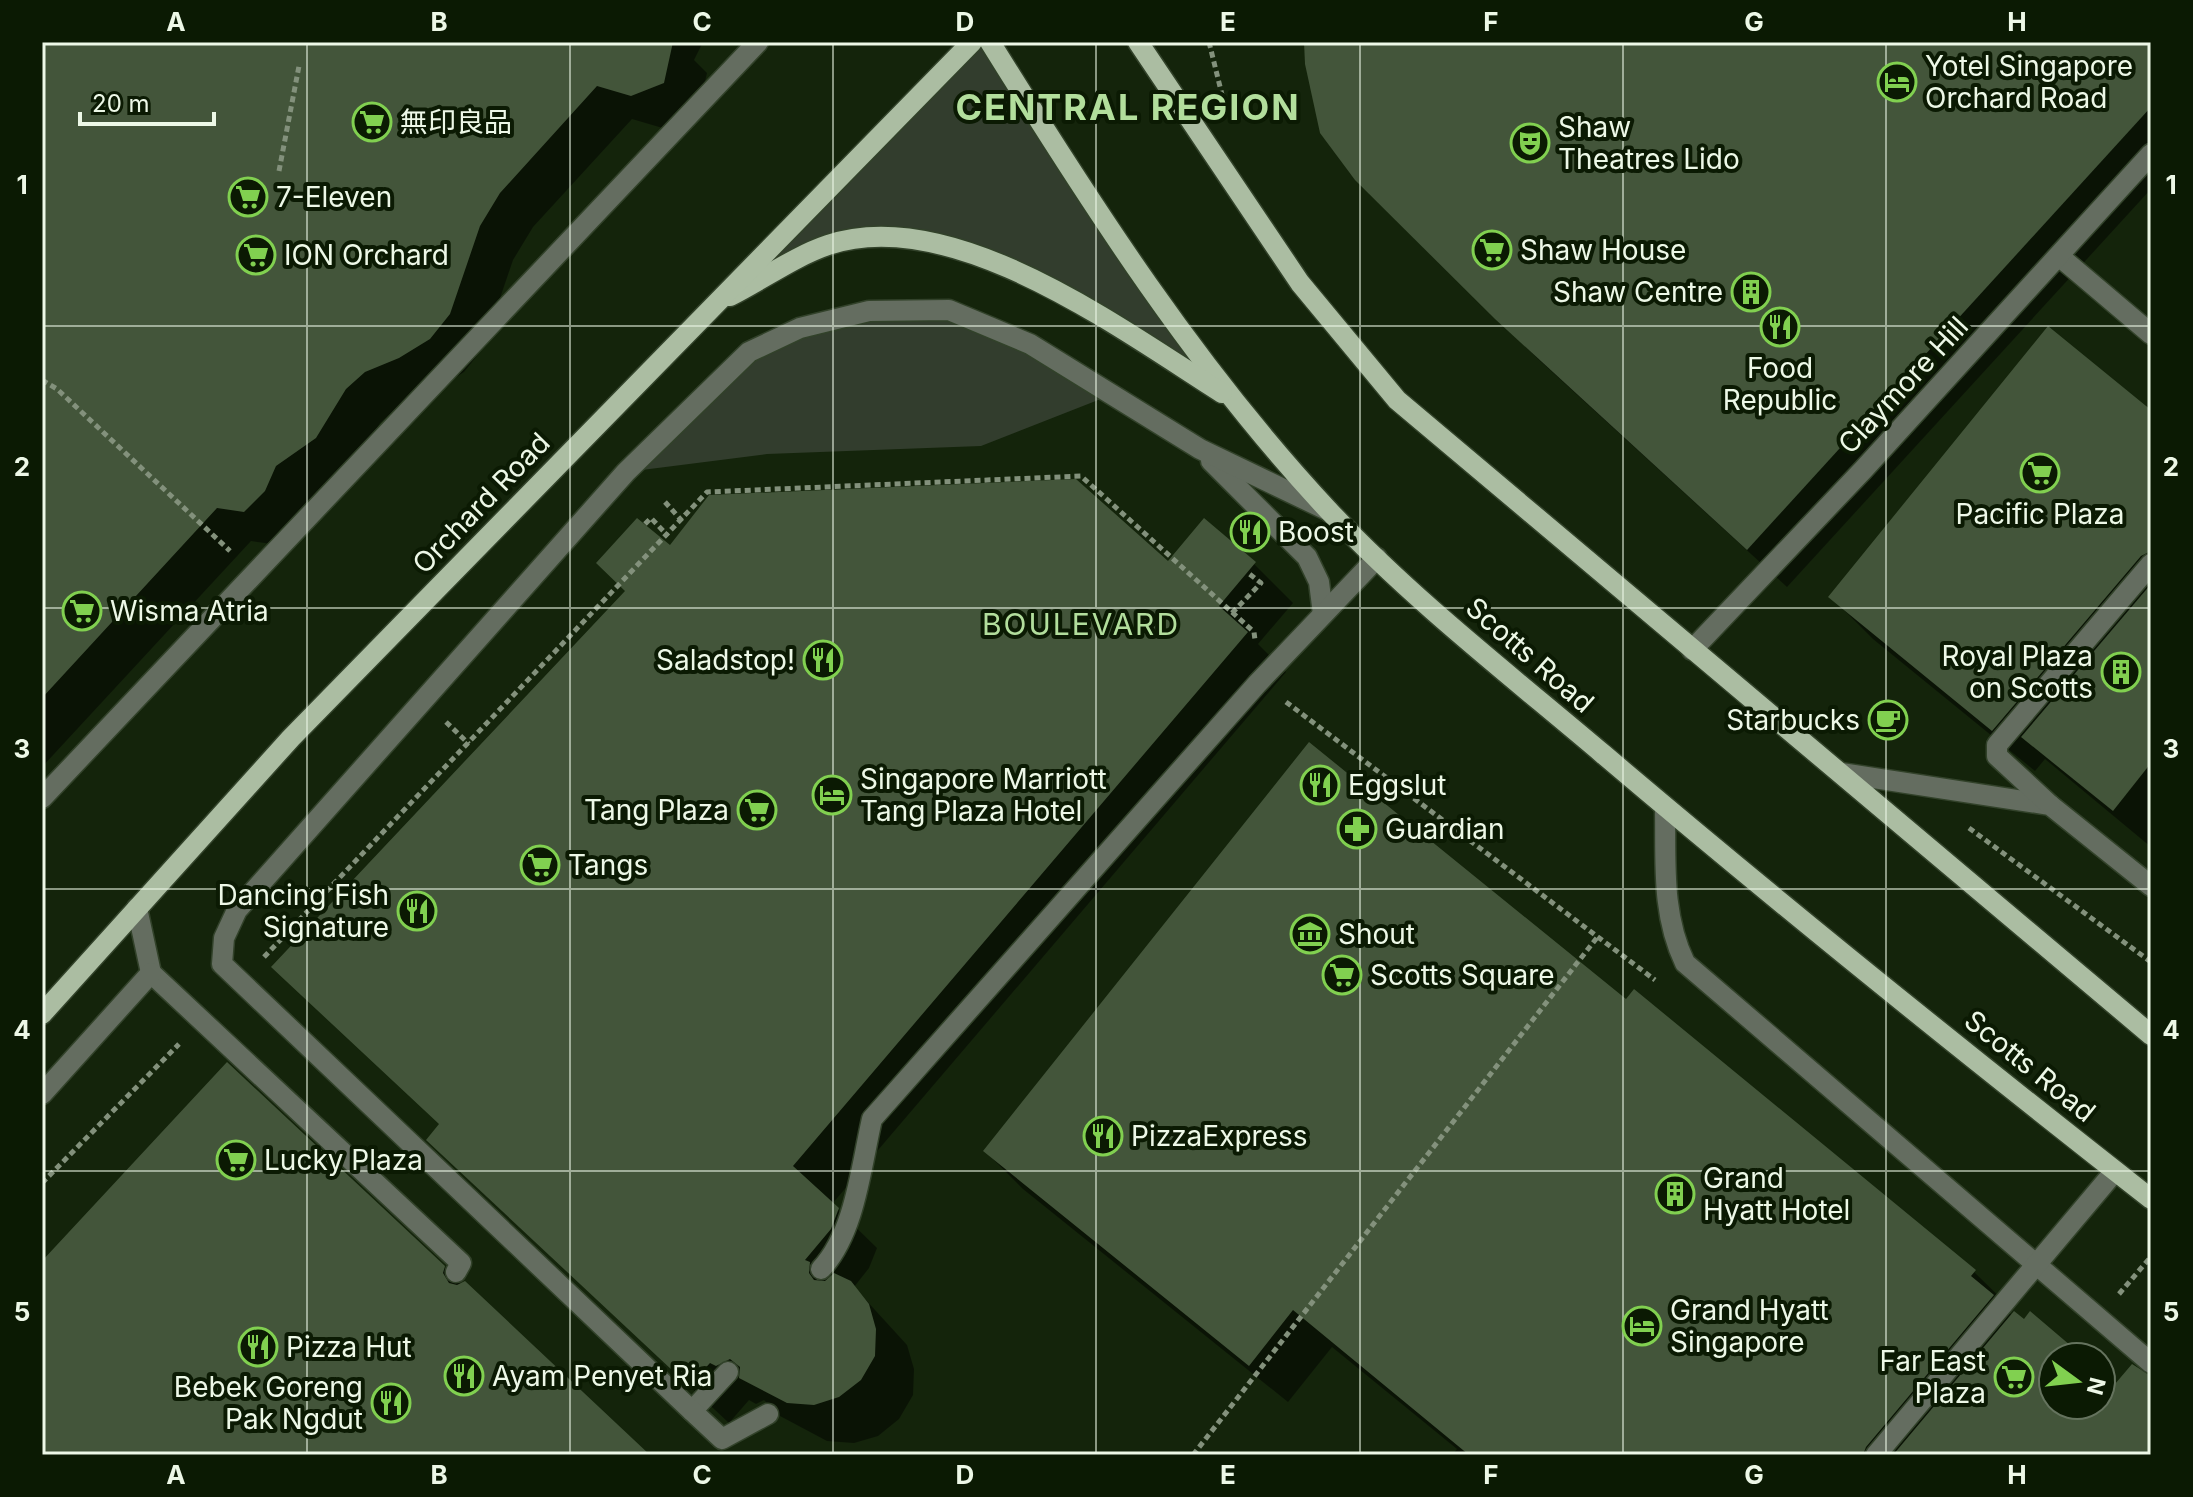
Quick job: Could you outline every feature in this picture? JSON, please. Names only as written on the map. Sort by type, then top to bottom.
[{"type":"main road","name":"Orchard Road","points":[[42,1014],[291,738],[972,42]]},
{"type":"main road","name":"Scotts Road","points":[[990,42],[1104,225],[1233,400],[1329,511],[1377,558],[1665,807],[2151,1199]]},
{"type":"main road","points":[[1138,42],[1300,283],[1397,400],[2151,1035]]},
{"type":"main road","points":[[713,305],[828,245],[888,236],[939,243],[1062,292],[1233,400]]},
{"type":"street","points":[[42,798],[758,42]]},
{"type":"street","name":"Claymore Hill","points":[[1692,650],[2151,154]]},
{"type":"street","points":[[2059,256],[2151,334]]},
{"type":"street","points":[[768,1414],[722,1439],[692,1411],[222,964],[224,938],[237,910],[626,472],[749,352],[800,328],[869,311],[949,310],[1030,344],[1200,449],[1329,511]]},
{"type":"street","points":[[1200,449],[1307,557],[1319,582],[1323,614]]},
{"type":"street","points":[[821,1269],[835,1254],[854,1197],[872,1119],[1257,684],[1377,558]]},
{"type":"street","points":[[2151,564],[1997,745],[1997,756],[2050,805],[2151,886]]},
{"type":"street","points":[[1841,773],[2050,805]]},
{"type":"street","points":[[1665,807],[1666,903],[1673,939],[1685,963],[2151,1363]]},
{"type":"street","points":[[137,908],[151,973],[461,1263],[456,1272]]},
{"type":"street","points":[[42,1094],[151,973]]},
{"type":"street","points":[[1876,1455],[2115,1171]]},
{"type":"street","points":[[692,1411],[728,1372]]},
{"type":"path","points":[[1209,42],[1228,117]]},
{"type":"path","points":[[279,171],[299,66]]},
{"type":"path","points":[[42,380],[57,389],[255,574]]},
{"type":"path","points":[[240,981],[707,492],[1081,476],[1254,632],[1257,684],[1302,712],[1599,935],[1193,1455]]},
{"type":"path","points":[[665,502],[682,521]]},
{"type":"path","points":[[645,524],[651,518],[668,536]]},
{"type":"path","points":[[1232,613],[1261,583],[1247,572]]},
{"type":"path","points":[[445,721],[469,744]]},
{"type":"path","points":[[1960,821],[2151,962]]},
{"type":"path","points":[[42,1183],[203,1020]]},
{"type":"path","points":[[2099,1317],[2149,1259],[2151,1261]]},
{"type":"green space","points":[[972,42],[990,42],[1233,400],[1062,292],[939,243],[828,245],[713,305]]},
{"type":"green space","points":[[949,310],[1111,395],[981,446],[767,454],[626,472],[749,352],[800,328]]},
{"type":"building","name":"ION Orchard","points":[[42,42],[673,42],[664,83],[631,96],[597,86],[500,193],[480,226],[450,314],[430,339],[399,358],[365,372],[346,389],[316,438],[276,466],[265,491],[244,512],[217,508],[42,698]]},
{"type":"building","name":"Shaw Centre","points":[[1304,42],[2151,42],[2151,107],[1747,550],[1495,319],[1355,180],[1320,133],[1305,64]]},
{"type":"building","name":"Pacific Plaza","points":[[2048,326],[2151,410],[2151,551],[2141,556],[1992,731],[1828,597]]},
{"type":"building","name":"Tang Plaza","points":[[1076,479],[1168,561],[1204,518],[1256,562],[1219,606],[1248,632],[793,1166],[839,1208],[831,1229],[805,1260],[810,1262],[809,1273],[814,1280],[825,1281],[834,1273],[851,1281],[869,1304],[876,1329],[875,1356],[861,1380],[839,1397],[814,1405],[787,1403],[739,1378],[740,1367],[730,1359],[716,1366],[710,1363],[689,1386],[426,1140],[439,1124],[271,967],[625,591],[596,563],[637,518],[670,545],[709,495]]},
{"type":"building","name":"Royal Plaza on Scotts","points":[[2151,584],[2151,763],[2113,811],[2021,737]]},
{"type":"building","points":[[1309,742],[1626,999],[1634,989],[1976,1270],[1971,1276],[1994,1295],[1866,1447],[1863,1455],[1469,1455],[1293,1310],[1249,1366],[983,1151]]},
{"type":"building","name":"Lucky Plaza","points":[[227,1062],[445,1266],[443,1273],[449,1283],[457,1285],[465,1281],[650,1455],[42,1455],[42,1261]]},
{"type":"building","name":"Far East Plaza","points":[[2014,1311],[2024,1319],[2030,1311],[2065,1341],[2037,1341],[2037,1421],[2117,1421],[2117,1382],[2132,1364],[2151,1376],[2151,1455],[1893,1455]]},
{"type":"place","name":"Yotel Singapore Orchard Road","points":[[1897,82]]},
{"type":"place","name":"無印良品","points":[[372,122]]},
{"type":"place","name":"Shaw Theatres Lido","points":[[1530,143]]},
{"type":"place","name":"7-Eleven","points":[[248,197]]},
{"type":"place","name":"Shaw House","points":[[1492,250]]},
{"type":"place","name":"ION Orchard","points":[[256,255]]},
{"type":"place","name":"Shaw Centre","points":[[1751,292]]},
{"type":"place","name":"Food Republic","points":[[1780,327]]},
{"type":"place","name":"Pacific Plaza","points":[[2040,473]]},
{"type":"place","name":"Boost","points":[[1250,532]]},
{"type":"place","name":"Wisma Atria","points":[[82,611]]},
{"type":"place","name":"Saladstop!","points":[[823,660]]},
{"type":"place","name":"Royal Plaza on Scotts","points":[[2121,672]]},
{"type":"place","name":"Starbucks","points":[[1888,720]]},
{"type":"place","name":"Eggslut","points":[[1320,785]]},
{"type":"place","name":"Singapore Marriott Tang Plaza Hotel","points":[[832,795]]},
{"type":"place","name":"Tang Plaza","points":[[757,810]]},
{"type":"place","name":"Guardian","points":[[1357,829]]},
{"type":"place","name":"Tangs","points":[[540,865]]},
{"type":"place","name":"Dancing Fish Signature","points":[[417,911]]},
{"type":"place","name":"Shout","points":[[1310,934]]},
{"type":"place","name":"Scotts Square","points":[[1342,975]]},
{"type":"place","name":"PizzaExpress","points":[[1103,1136]]},
{"type":"place","name":"Lucky Plaza","points":[[236,1160]]},
{"type":"place","name":"Grand Hyatt Hotel","points":[[1675,1194]]},
{"type":"place","name":"Grand Hyatt Singapore","points":[[1642,1326]]},
{"type":"place","name":"Pizza Hut","points":[[258,1347]]},
{"type":"place","name":"Ayam Penyet Ria","points":[[464,1376]]},
{"type":"place","name":"Far East Plaza","points":[[2014,1377]]},
{"type":"place","name":"Bebek Goreng Pak Ngdut","points":[[391,1403]]},
{"type":"district","name":"CENTRAL REGION","points":[[1128,107]]},
{"type":"district","name":"BOULEVARD","points":[[1081,625]]}]
